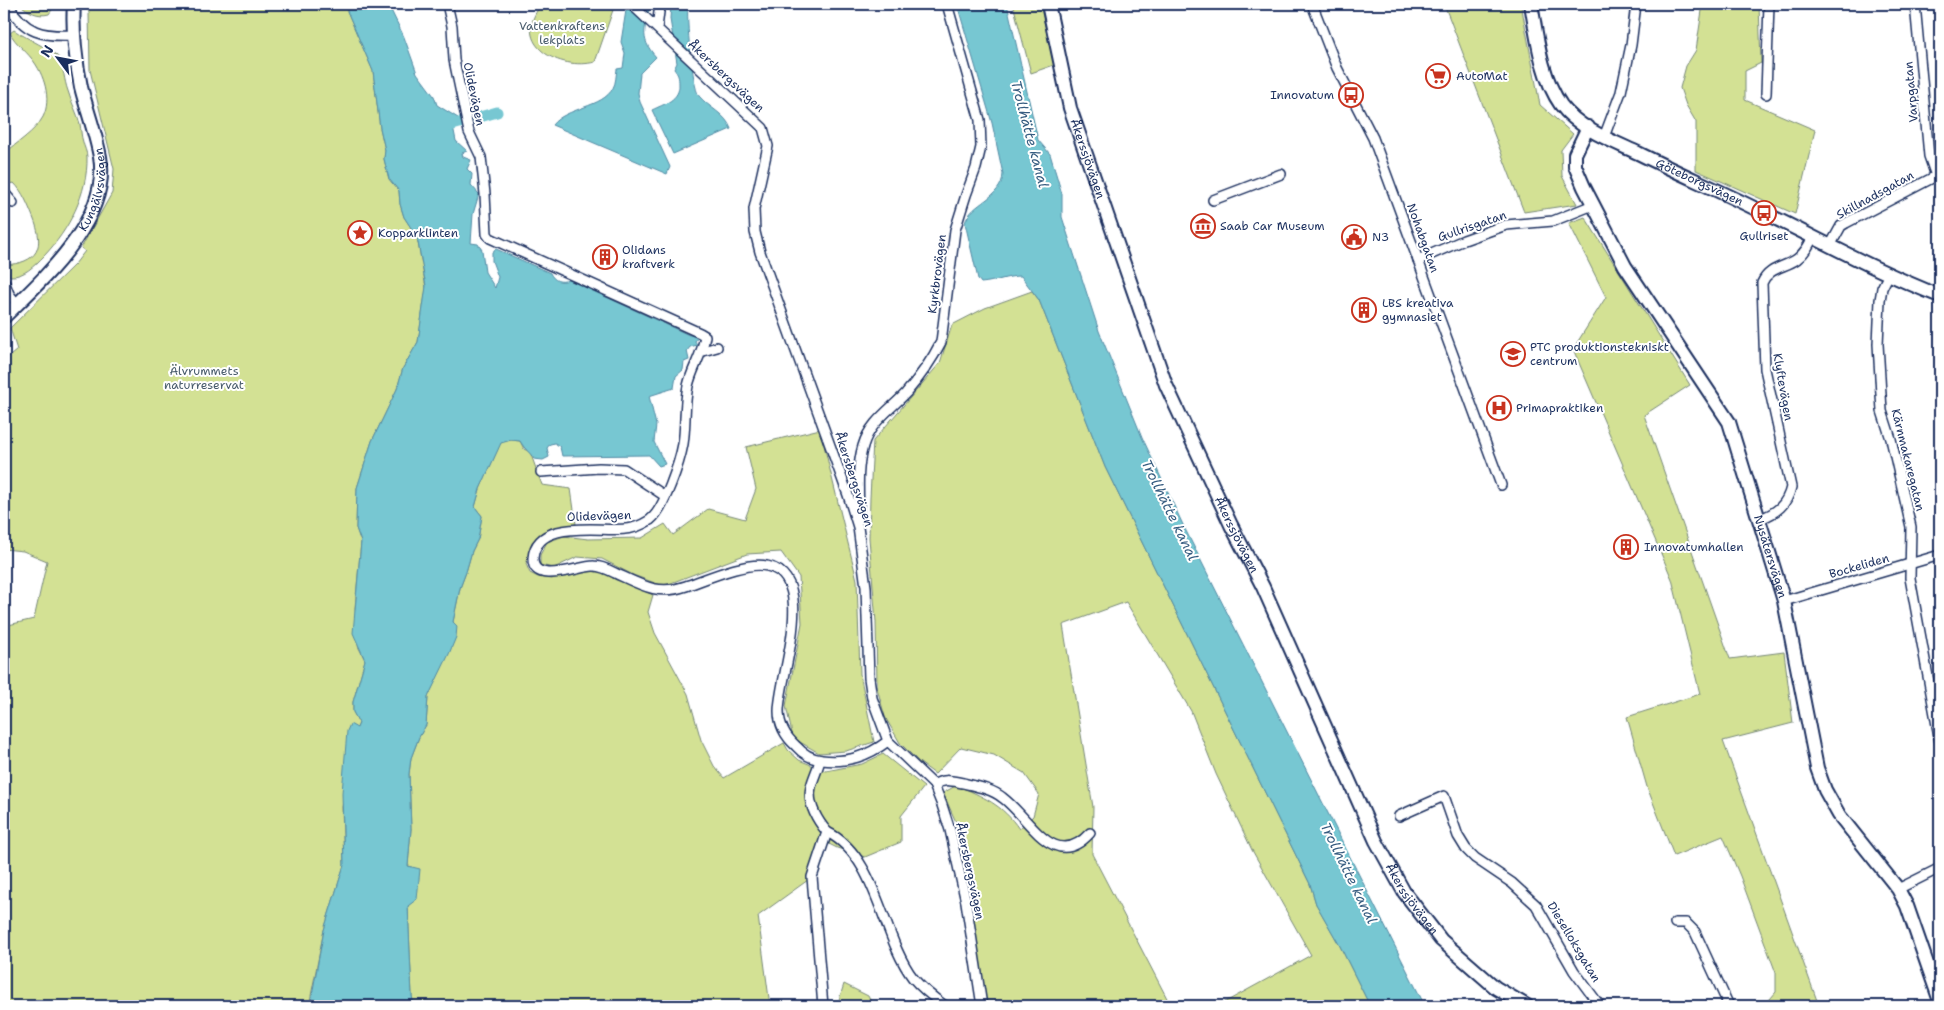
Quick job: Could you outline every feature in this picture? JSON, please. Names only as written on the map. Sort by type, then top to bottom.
[{"type":"street","points":[[8,4],[21,23],[32,30],[44,35],[75,35]]},
{"type":"street","name":"Kungälvsvägen","points":[[4,317],[64,254],[93,212],[100,192],[102,175],[100,156],[81,85],[75,35],[74,4]]},
{"type":"street","name":"Olidevägen","points":[[447,4],[452,26],[454,60],[469,132],[481,157],[487,234],[490,238],[705,336],[703,351],[688,387],[683,444],[680,457],[665,496],[654,517],[637,527],[626,530],[566,529],[550,534],[537,547],[534,564],[538,570],[547,574],[597,566],[655,590],[670,591],[709,576],[751,566],[764,565],[782,571],[790,583],[793,608],[792,644],[782,685],[779,712],[787,738],[808,757],[839,761],[863,756],[874,751],[888,740]]},
{"type":"street","name":"Åkersbergsvägen","points":[[631,4],[763,128],[768,146],[754,209],[755,232],[760,252],[848,494],[858,527],[866,587],[869,678],[872,698],[888,740],[934,785],[950,830],[962,884],[982,1006]]},
{"type":"street","points":[[654,25],[660,4]]},
{"type":"street","name":"Kyrkbrovägen","points":[[858,527],[860,466],[863,447],[870,430],[914,383],[933,357],[941,342],[955,230],[976,168],[981,147],[980,120],[947,4]]},
{"type":"street","name":"Åkerssjövägen","points":[[1048,4],[1070,108],[1166,385],[1215,491],[1267,595],[1376,841],[1404,892],[1441,940],[1496,988],[1527,1006]]},
{"type":"street","name":"Nohabgatan","points":[[1312,4],[1337,68],[1373,138],[1501,485]]},
{"type":"street","name":"Göteborgsvägen","points":[[1530,4],[1542,58],[1554,91],[1562,106],[1575,119],[1604,137],[1889,274],[1940,296]]},
{"type":"street","points":[[1604,137],[1622,92],[1631,45],[1636,4]]},
{"type":"street","points":[[1766,94],[1769,4]]},
{"type":"street","name":"Varpgatan","points":[[1915,4],[1929,156],[1938,175]]},
{"type":"street","name":"Nysätersvägen","points":[[1588,127],[1577,147],[1575,166],[1625,266],[1729,422],[1784,601],[1817,768],[1825,790],[1839,814],[1898,890],[1907,906],[1940,1001]]},
{"type":"street","points":[[1213,200],[1282,174]]},
{"type":"street","name":"Skillnadsgatan","points":[[1830,246],[1841,226],[1938,175]]},
{"type":"street","points":[[4,195],[12,203]]},
{"type":"street","name":"Gullrisgatan","points":[[1418,260],[1464,240],[1506,225],[1553,221],[1594,205]]},
{"type":"street","name":"Klyftevägen","points":[[1760,519],[1770,515],[1784,505],[1791,487],[1765,370],[1762,283],[1769,272],[1797,259],[1805,252],[1813,237]]},
{"type":"street","name":"Kärnmakaregatan","points":[[1889,274],[1882,288],[1880,300],[1878,344],[1882,411],[1891,439],[1911,526],[1912,554],[1910,578],[1940,742]]},
{"type":"street","points":[[4,282],[9,294],[17,304]]},
{"type":"street","points":[[703,351],[716,347]]},
{"type":"street","points":[[541,472],[599,468],[624,469],[665,496]]},
{"type":"street","name":"Bockeliden","points":[[1784,601],[1940,555]]},
{"type":"street","points":[[820,760],[811,787],[810,798],[814,812],[827,832],[842,841],[861,866],[913,978],[945,1006]]},
{"type":"street","points":[[934,785],[940,781],[950,780],[988,790],[1002,797],[1039,834],[1050,843],[1061,848],[1082,842],[1090,833]]},
{"type":"street","name":"Dieselloksgatan","points":[[1398,816],[1444,796],[1458,836],[1466,849],[1475,858],[1512,883],[1536,905],[1574,971],[1600,1006]]},
{"type":"street","points":[[823,1006],[812,877],[827,832]]},
{"type":"street","points":[[1898,890],[1940,868]]},
{"type":"street","points":[[1675,923],[1686,923],[1695,932],[1729,1006]]},
{"type":"green space","points":[[20,4],[56,4],[49,14],[41,15],[26,9]]},
{"type":"green space","name":"Älvrummets naturreservat","points":[[87,4],[344,4],[373,71],[380,128],[385,150],[384,159],[389,179],[399,191],[404,217],[417,237],[426,288],[418,342],[403,368],[397,389],[372,441],[357,488],[356,528],[361,542],[355,608],[358,646],[365,660],[353,702],[353,712],[359,723],[342,807],[344,865],[324,930],[309,1006],[4,1006],[4,626],[34,619],[47,561],[23,551],[4,549],[4,361],[17,350],[10,328],[75,264],[85,251],[81,248],[112,193],[114,169],[90,70],[89,13]]},
{"type":"green space","name":"Vattenkraftens lekplats","points":[[553,4],[572,4],[577,9],[582,6],[595,4],[613,10],[595,62],[567,63],[543,52],[535,43],[531,32],[533,19],[541,5],[550,7]]},
{"type":"green space","points":[[1013,4],[1040,4],[1054,65],[1031,73]]},
{"type":"green space","points":[[1444,4],[1521,4],[1540,105],[1573,134],[1561,150],[1562,176],[1577,204],[1524,212]]},
{"type":"green space","points":[[1703,4],[1759,4],[1761,63],[1745,71],[1745,100],[1815,130],[1795,214],[1696,170],[1696,122],[1686,105],[1680,88],[1686,66],[1696,50]]},
{"type":"green space","points":[[14,30],[59,58],[69,95],[80,124],[87,157],[84,184],[69,223],[53,246],[33,267],[20,275],[10,276],[4,265],[16,264],[32,257],[36,252],[38,237],[33,217],[20,190],[14,183],[7,184],[4,187],[4,154],[40,122],[46,110],[47,102],[47,95],[40,72],[32,59],[12,37],[10,33]]},
{"type":"green space","points":[[1585,217],[1690,385],[1644,415],[1730,659],[1784,652],[1793,723],[1723,741],[1819,1006],[1764,1006],[1776,992],[1776,973],[1723,836],[1674,856],[1647,787],[1627,717],[1700,694],[1672,579],[1573,349],[1606,297],[1569,223]]},
{"type":"green space","points":[[1032,291],[1039,300],[1105,467],[1310,884],[1316,904],[1340,946],[1370,1006],[1218,1006],[1311,955],[1252,850],[1216,774],[1191,711],[1126,602],[1063,625],[1093,807],[1092,854],[1171,1006],[986,1006],[956,822],[943,793],[957,785],[975,793],[999,807],[1013,820],[1019,829],[1033,816],[1039,794],[1024,773],[994,755],[961,747],[935,774],[920,763],[900,743],[885,717],[877,688],[876,622],[869,538],[873,441],[940,363],[952,325],[985,308]]},
{"type":"green space","points":[[820,429],[857,580],[860,674],[874,742],[846,751],[819,753],[793,738],[786,706],[802,623],[799,577],[781,552],[747,554],[663,586],[633,575],[602,559],[577,557],[554,568],[540,565],[540,555],[547,542],[564,536],[588,539],[642,538],[665,524],[673,535],[708,509],[745,519],[756,489],[746,447]]},
{"type":"green space","points":[[520,441],[524,449],[530,452],[542,485],[571,489],[576,524],[550,528],[533,545],[526,564],[530,573],[538,577],[552,579],[561,574],[594,568],[653,595],[648,612],[655,633],[688,694],[701,740],[714,766],[724,778],[784,743],[788,750],[799,760],[826,771],[862,764],[883,754],[924,787],[901,816],[901,842],[865,857],[837,848],[821,840],[812,861],[808,880],[758,916],[770,1006],[414,1006],[408,906],[411,903],[413,867],[408,866],[411,829],[409,774],[411,758],[426,725],[428,697],[455,638],[453,622],[460,588],[478,539],[482,516],[475,507],[480,489],[501,442]]},
{"type":"green space","points":[[844,984],[868,996],[873,1006],[837,1006]]},
{"type":"water","points":[[344,4],[388,4],[404,37],[417,73],[434,96],[437,105],[458,118],[453,126],[456,141],[467,151],[462,153],[463,157],[471,160],[467,169],[472,174],[471,185],[479,194],[473,214],[471,243],[478,244],[482,250],[485,272],[495,288],[498,277],[492,261],[492,252],[496,249],[550,273],[558,281],[569,280],[689,335],[699,336],[695,341],[697,345],[690,347],[687,351],[689,360],[684,362],[683,370],[676,376],[674,388],[649,396],[656,425],[654,442],[665,464],[659,466],[649,455],[562,456],[560,447],[555,443],[550,444],[547,448],[549,457],[543,460],[534,459],[520,441],[511,440],[501,443],[480,489],[475,507],[482,516],[478,539],[460,588],[453,622],[457,626],[456,637],[428,697],[426,725],[411,758],[409,774],[411,829],[408,866],[420,869],[417,899],[408,906],[414,1006],[310,1006],[324,930],[344,865],[342,793],[347,731],[350,724],[357,728],[359,723],[353,712],[353,702],[365,660],[353,633],[361,542],[356,528],[357,488],[372,441],[397,389],[403,368],[418,342],[426,286],[417,237],[404,217],[399,191],[389,179],[384,159],[385,150],[380,128],[373,71]]},
{"type":"water","points":[[627,4],[650,4],[645,26],[645,38],[650,50],[656,57],[640,73],[638,93],[640,102],[670,167],[667,174],[552,125],[566,114],[601,100],[613,88],[617,69],[623,68],[625,53],[621,42]]},
{"type":"water","points":[[671,4],[688,4],[690,51],[696,90],[703,100],[725,119],[731,129],[673,154],[652,110],[674,98],[679,89],[678,77],[674,69],[677,63],[670,19]]},
{"type":"water","name":"Trollhätte kanal","points":[[957,4],[1007,4],[1038,140],[1050,154],[1062,194],[1062,217],[1099,331],[1142,437],[1184,527],[1425,1006],[1370,1006],[1340,946],[1316,904],[1310,884],[1105,467],[1039,300],[1021,276],[981,283],[978,279],[965,223],[973,210],[997,189],[1003,174],[992,123]]},
{"type":"waterway","points":[[439,129],[497,112]]},
{"type":"place","name":"AutoMat","points":[[1438,76]]},
{"type":"place","name":"Innovatum","points":[[1351,95]]},
{"type":"place","name":"Gullriset","points":[[1764,213]]},
{"type":"place","name":"Saab Car Museum","points":[[1203,226]]},
{"type":"place","name":"Kopparklinten","points":[[360,233]]},
{"type":"place","name":"N3","points":[[1354,237]]},
{"type":"place","name":"Olidans kraftverk","points":[[605,257]]},
{"type":"place","name":"LBS kreativa gymnasiet","points":[[1364,310]]},
{"type":"place","name":"PTC produktionstekniskt centrum","points":[[1513,354]]},
{"type":"place","name":"Primapraktiken","points":[[1499,408]]},
{"type":"place","name":"Innovatumhallen","points":[[1626,547]]}]
